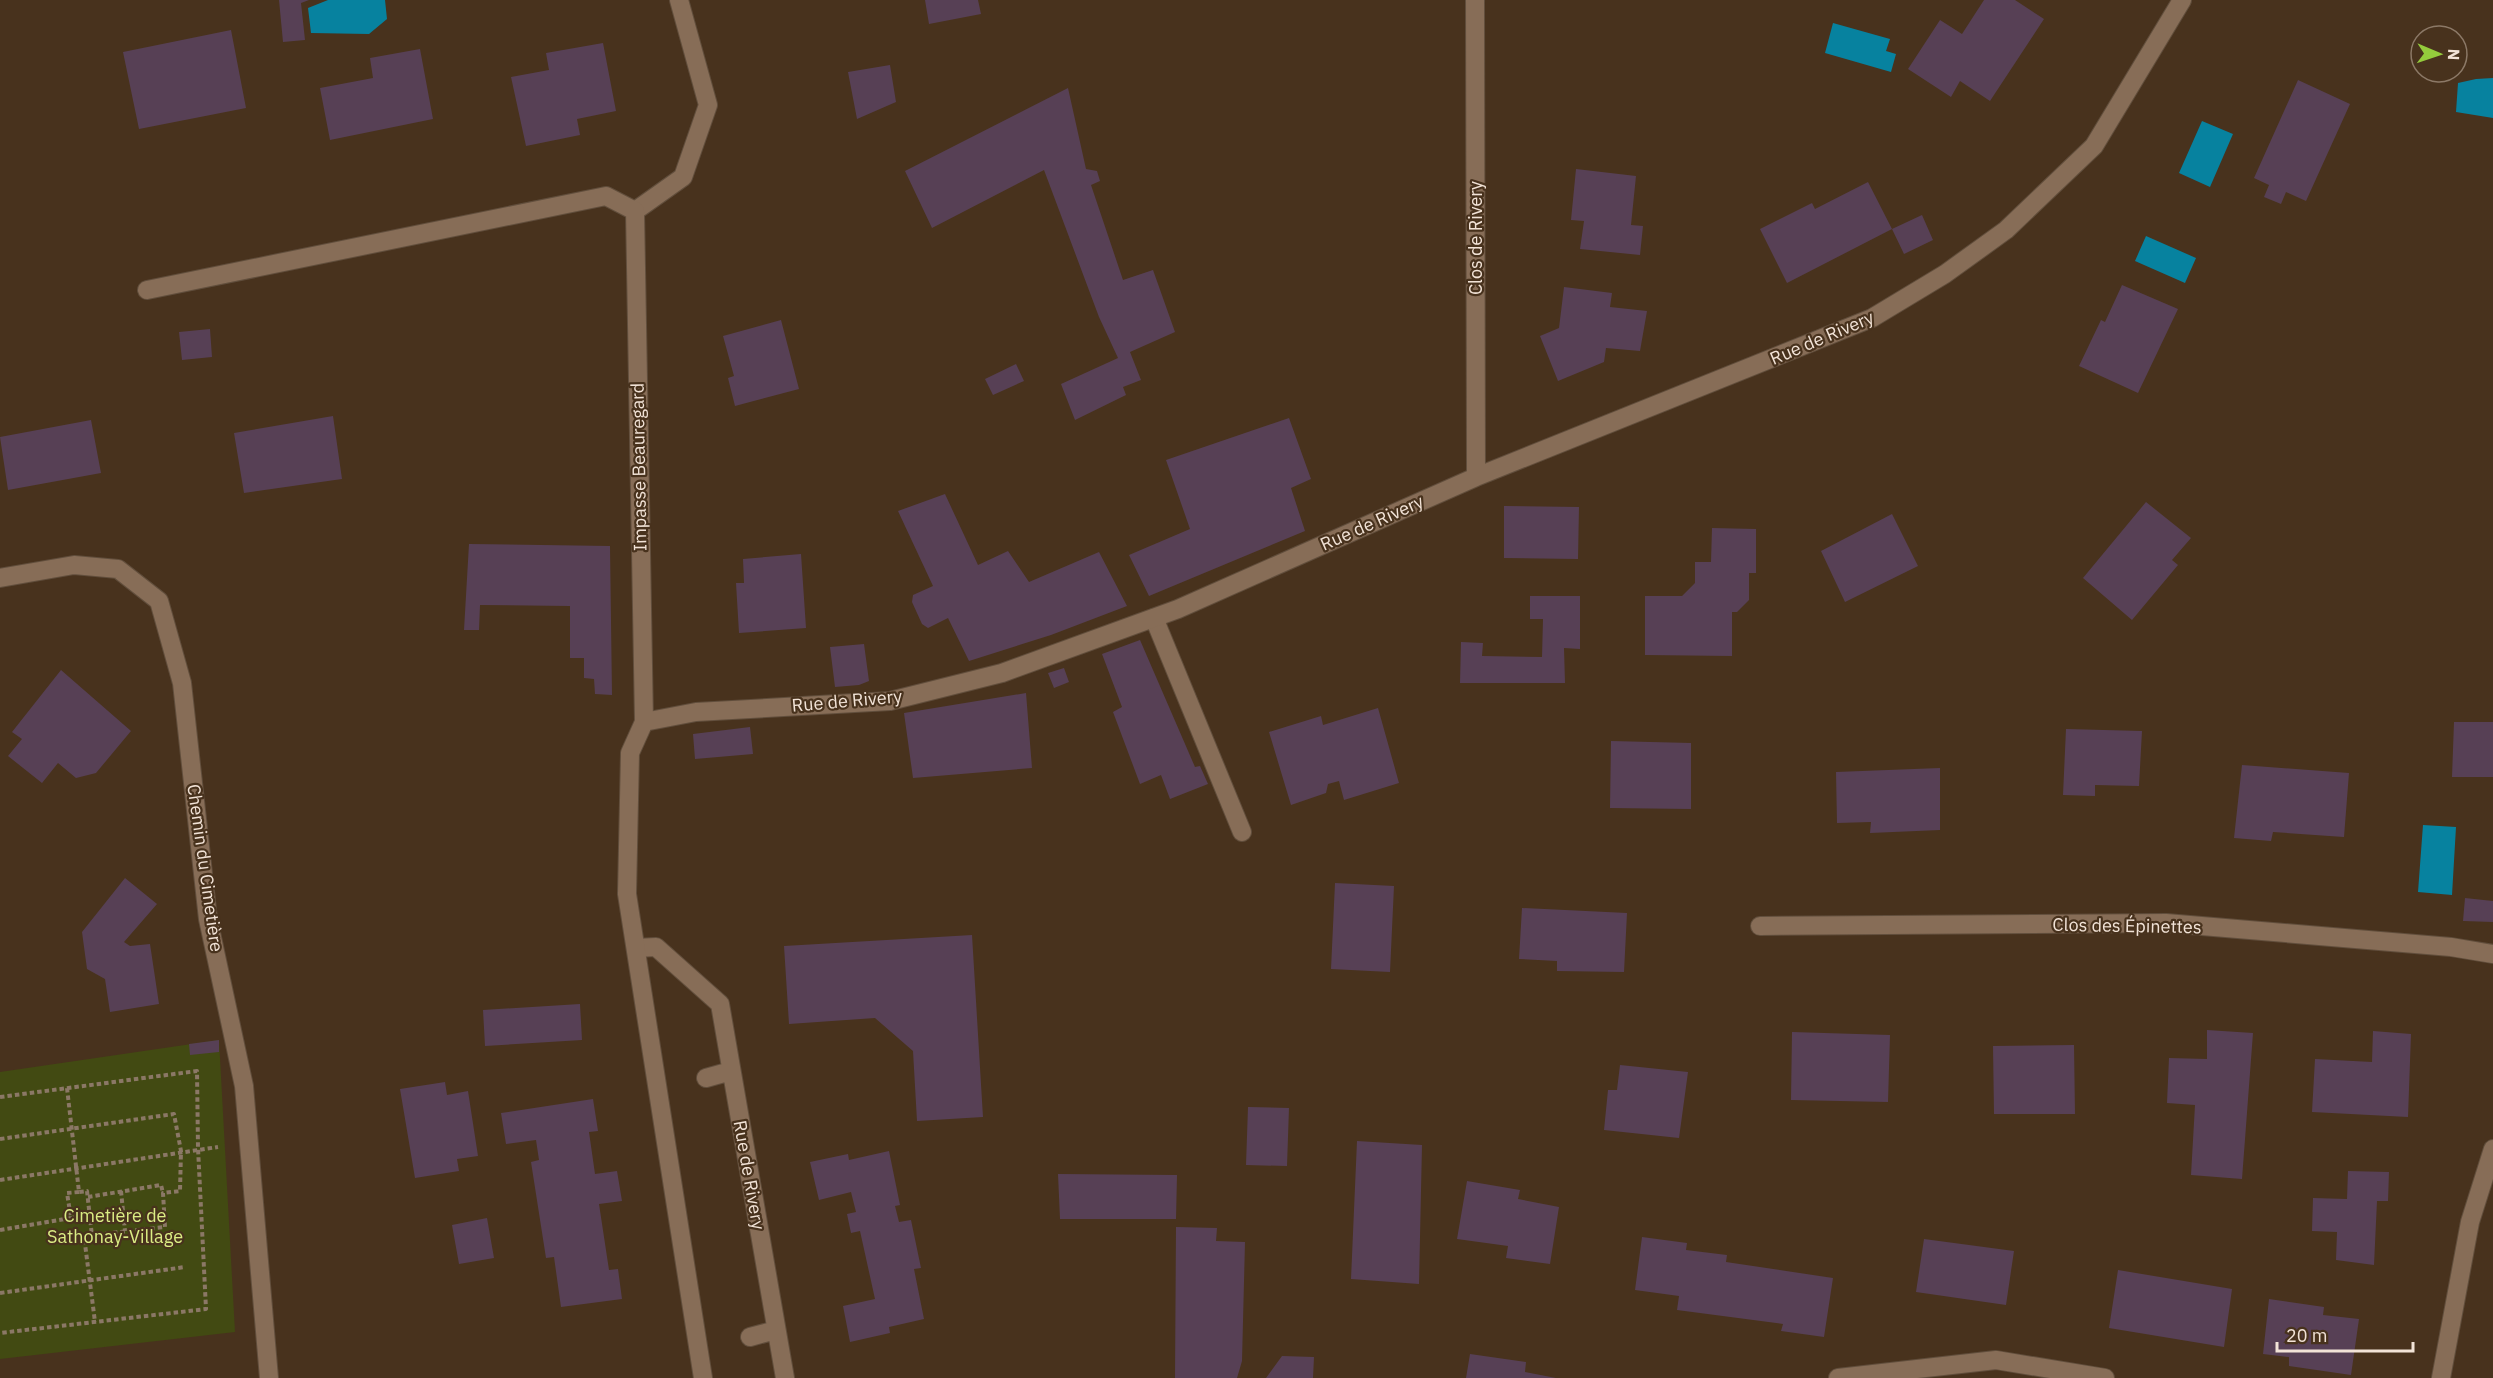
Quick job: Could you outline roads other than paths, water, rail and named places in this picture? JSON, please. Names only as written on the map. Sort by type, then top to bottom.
[{"type":"street","points":[[147,290],[606,196],[635,211],[683,177],[708,105],[679,0]]},
{"type":"street","name":"Clos de Rivery","points":[[1475,0],[1476,477]]},
{"type":"street","name":"Rue de Rivery","points":[[644,722],[696,712],[890,701],[1002,673],[1154,618],[1476,477],[1872,318],[1945,274],[2006,231],[2094,146],[2182,0]]},
{"type":"street","name":"Impasse Beauregard","points":[[635,211],[644,722]]},
{"type":"street","name":"Chemin du Cimetière","points":[[0,578],[74,564],[118,569],[159,601],[182,683],[208,919],[244,1086],[268,1378]]},
{"type":"street","points":[[1154,618],[1242,832]]},
{"type":"street","points":[[644,722],[630,753],[627,894],[704,1378]]},
{"type":"street","name":"Clos des Épinettes","points":[[1760,926],[2166,923],[2451,947],[2493,954]]},
{"type":"street","name":"Rue de Rivery","points":[[636,948],[656,947],[720,1004],[785,1378]]},
{"type":"street","points":[[706,1078],[731,1071]]},
{"type":"street","points":[[2441,1378],[2470,1222],[2493,1149]]},
{"type":"street","points":[[750,1338],[776,1330]]},
{"type":"street","points":[[1844,1378],[1996,1360],[2105,1378]]},
{"type":"water","points":[[328,0],[385,0],[387,19],[369,34],[311,33],[308,8]]},
{"type":"water","points":[[1833,23],[1890,39],[1886,51],[1896,54],[1891,72],[1825,53]]},
{"type":"water","points":[[2493,78],[2493,118],[2456,112],[2458,84],[2469,84],[2469,81]]},
{"type":"water","points":[[2202,121],[2233,134],[2210,187],[2179,173]]},
{"type":"water","points":[[2146,236],[2196,258],[2185,283],[2135,261]]},
{"type":"water","points":[[2423,825],[2456,827],[2452,895],[2418,892]]},
{"type":"park label","name":"Cimetière de Sathonay-Village","points":[[115,1226]]}]
